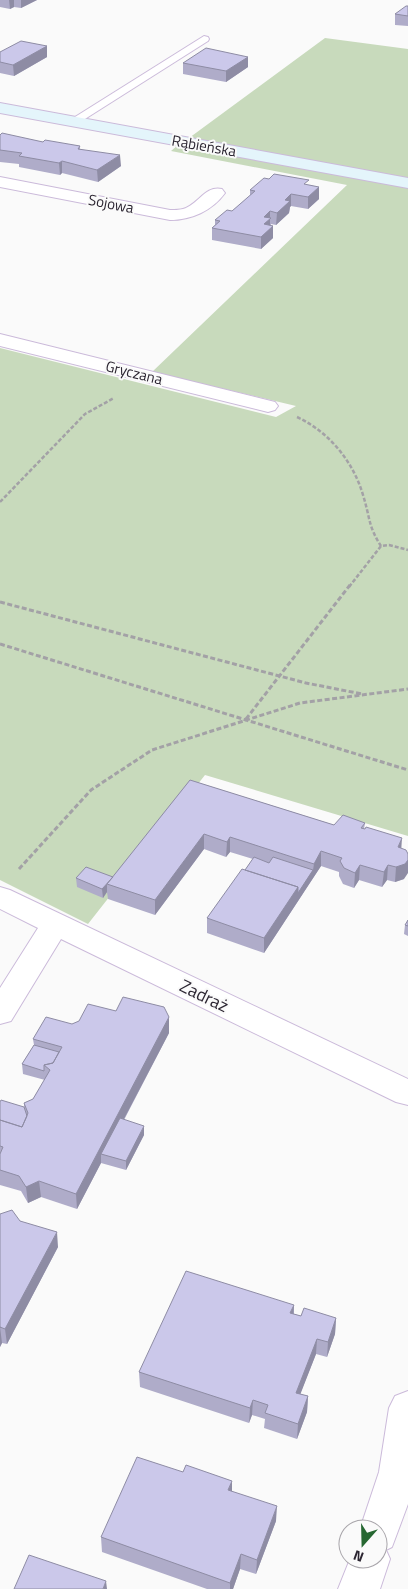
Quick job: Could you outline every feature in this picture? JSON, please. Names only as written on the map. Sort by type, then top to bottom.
[{"type":"street","name":"Rąbieńska","points":[[0,108],[408,184]]},
{"type":"street","name":"Sojowa","points":[[0,182],[177,216],[190,213],[216,193]]},
{"type":"street","name":"Gryczana","points":[[0,340],[268,406]]},
{"type":"street","name":"Zadraż","points":[[6,886],[56,925],[408,1093]]},
{"type":"street","points":[[0,1014],[56,925]]},
{"type":"street","points":[[383,1519],[399,1472],[408,1408]]},
{"type":"street","points":[[359,1589],[366,1569]]},
{"type":"lane","points":[[73,122],[204,40]]},
{"type":"path","points":[[0,502],[85,414],[117,397]]},
{"type":"path","points":[[268,406],[306,421],[328,437],[340,450],[362,491],[371,530],[381,546]]},
{"type":"path","points":[[246,720],[381,546],[389,544],[408,550]]},
{"type":"path","points":[[0,602],[306,683],[366,694]]},
{"type":"path","points":[[0,644],[408,770]]},
{"type":"path","points":[[6,886],[91,790],[152,750],[300,703],[408,689]]},
{"type":"green space","points":[[325,38],[408,49],[408,179],[189,138]]},
{"type":"green space","points":[[178,145],[408,188],[408,836],[205,775],[88,924],[0,880],[0,348],[276,417],[296,406],[152,372],[347,185],[171,151]]},
{"type":"building","points":[[408,6],[408,16],[395,14]]},
{"type":"building","points":[[21,41],[47,46],[13,65],[0,62],[0,52]]},
{"type":"building","points":[[206,48],[248,57],[226,71],[183,63]]},
{"type":"building","points":[[2,133],[43,142],[45,140],[80,146],[78,149],[120,155],[97,170],[62,161],[59,163],[19,156],[22,153],[0,150],[0,135]]},
{"type":"building","points":[[274,174],[309,180],[304,184],[319,187],[308,197],[291,194],[285,200],[290,201],[277,213],[270,211],[264,217],[271,218],[264,224],[273,226],[261,237],[212,228],[220,221],[215,220],[227,210],[232,211],[255,191],[250,190],[264,178],[269,179]]},
{"type":"building","points":[[190,780],[334,825],[343,815],[365,823],[361,828],[365,829],[366,827],[402,838],[398,847],[406,850],[408,860],[405,864],[396,867],[388,865],[384,872],[360,865],[355,873],[344,868],[340,861],[342,858],[321,851],[314,864],[230,837],[227,842],[204,834],[155,900],[107,884]]},
{"type":"building","points":[[254,857],[269,863],[273,857],[313,870],[298,893],[298,887],[245,870]]},
{"type":"building","points":[[86,867],[113,877],[102,889],[76,878]]},
{"type":"building","points":[[242,869],[298,887],[264,938],[207,918]]},
{"type":"building","points":[[123,997],[164,1007],[169,1017],[76,1194],[39,1181],[26,1187],[19,1176],[0,1170],[0,1154],[3,1147],[0,1146],[0,1120],[22,1127],[28,1113],[24,1103],[33,1099],[50,1070],[44,1065],[53,1063],[62,1047],[33,1039],[46,1017],[72,1024],[79,1021],[88,1004],[116,1011]]},
{"type":"building","points":[[34,1045],[59,1052],[53,1063],[44,1065],[44,1071],[22,1064]]},
{"type":"building","points":[[1,1100],[24,1107],[27,1116],[22,1127],[0,1120]]},
{"type":"building","points":[[120,1118],[144,1126],[126,1161],[101,1154]]},
{"type":"building","points":[[12,1210],[20,1221],[57,1232],[5,1329],[0,1327],[0,1214]]},
{"type":"building","points":[[186,1271],[294,1305],[290,1313],[301,1316],[304,1308],[336,1318],[328,1342],[317,1339],[296,1393],[308,1396],[298,1424],[265,1413],[268,1405],[253,1400],[250,1408],[139,1372]]},
{"type":"building","points":[[137,1457],[183,1472],[186,1465],[232,1481],[228,1490],[277,1506],[257,1560],[241,1554],[230,1583],[101,1537]]},
{"type":"building","points":[[29,1555],[106,1581],[103,1589],[14,1589]]}]
